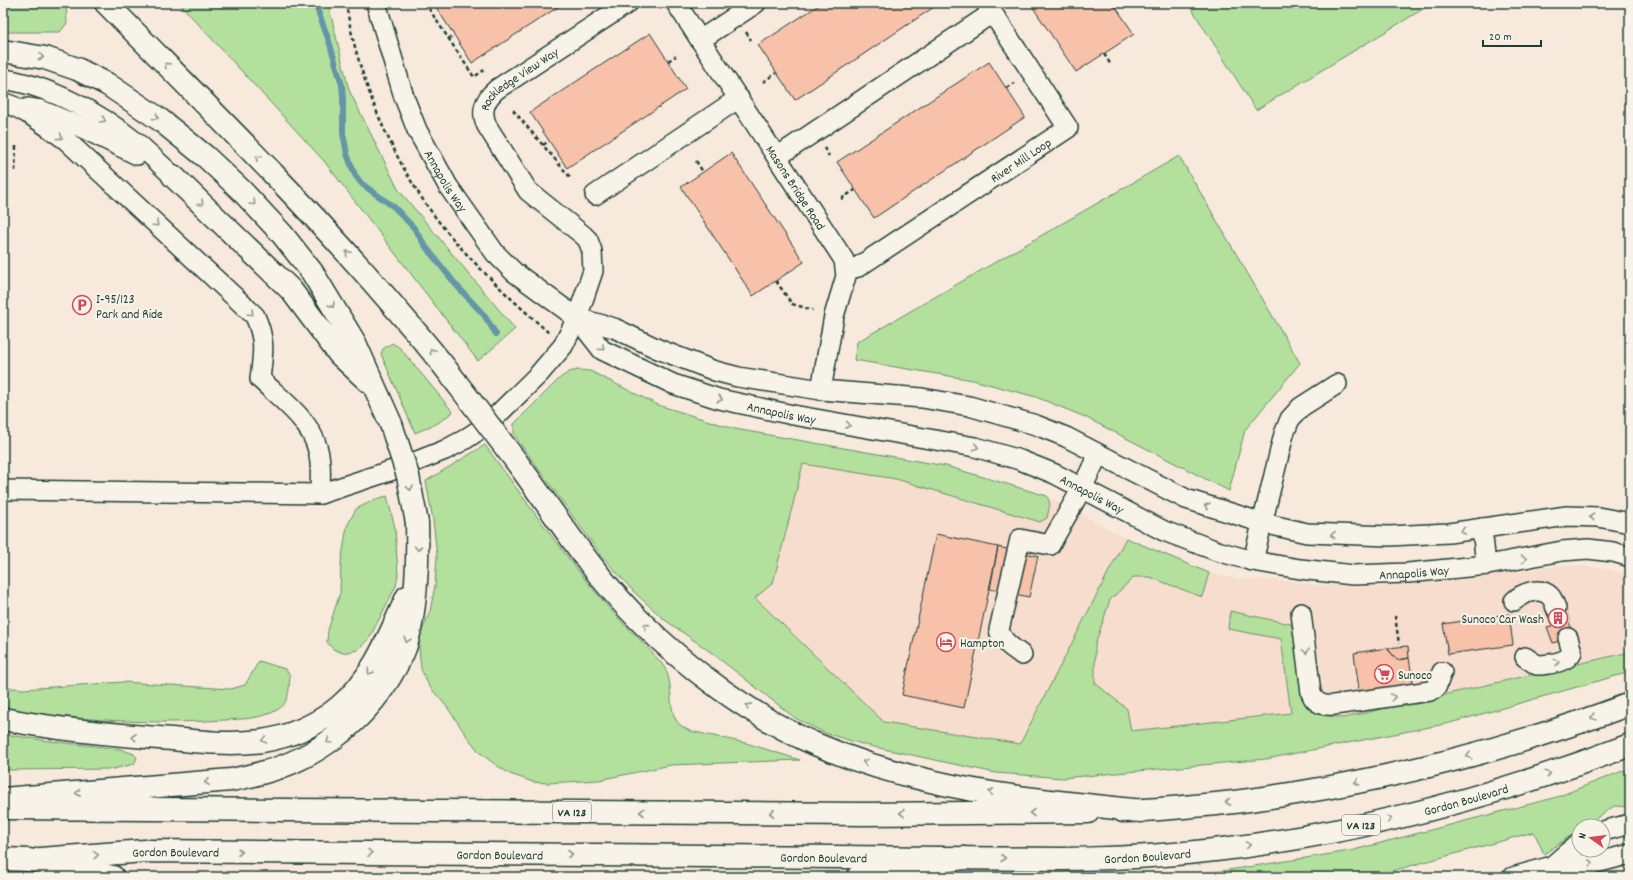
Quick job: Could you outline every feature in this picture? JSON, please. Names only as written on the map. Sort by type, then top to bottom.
[{"type":"main road","points":[[106,3],[258,157],[342,246],[436,356],[516,461],[603,580],[638,619],[677,654],[727,693],[772,721],[813,743],[854,759],[935,782],[1031,798],[1141,811]]},
{"type":"main road","points":[[3,51],[45,58],[77,69],[107,84],[159,119],[206,157],[241,190],[282,234],[312,272],[355,343],[377,390],[392,424],[408,476],[417,523],[417,574],[408,639],[397,664],[384,686],[364,711],[340,733],[315,751],[292,762],[262,773],[231,780],[3,799]]},
{"type":"main road","points":[[173,176],[291,290],[339,354],[377,390]]},
{"type":"main road","points":[[3,719],[88,732],[222,743],[263,741],[307,728],[339,707],[359,688],[376,663],[417,574]]},
{"type":"main road","name":"VA 123","points":[[3,808],[857,814],[1070,813],[1141,811],[1282,796],[1380,778],[1489,751],[1556,730],[1630,704]]},
{"type":"main road","name":"Gordon Boulevard","points":[[3,859],[29,860],[145,851],[1068,859],[1123,857],[1209,850],[1295,838],[1363,825],[1443,805],[1548,774],[1630,745]]},
{"type":"main road","points":[[858,877],[894,869],[964,858]]},
{"type":"main road","points":[[29,860],[113,877]]},
{"type":"street","name":"Annapolis Way","points":[[376,3],[404,97],[417,130],[448,186],[495,253],[514,272],[577,318],[602,350],[673,384],[719,399],[793,415],[976,447],[1020,460],[1055,474],[1164,531],[1218,551],[1253,561],[1300,569],[1353,575],[1408,573],[1486,565],[1562,551],[1588,549],[1613,552],[1630,557]]},
{"type":"street","name":"Rockledge View Way","points":[[3,490],[320,494],[402,467],[445,450],[481,429],[519,395],[563,346],[577,318],[593,271],[594,259],[590,245],[584,236],[528,191],[486,126],[483,111],[488,97],[497,89],[628,3]]},
{"type":"street","name":"Masons Bridge Road","points":[[676,3],[841,253],[846,270]]},
{"type":"street","points":[[700,40],[756,3]]},
{"type":"street","points":[[777,157],[989,8]]},
{"type":"street","name":"River Mill Loop","points":[[846,270],[858,267],[1068,128],[989,8]]},
{"type":"street","points":[[3,79],[19,81],[50,91],[85,109],[137,142],[173,176]]},
{"type":"street","points":[[595,195],[739,98]]},
{"type":"street","points":[[7,104],[41,110],[74,124],[129,150],[173,176]]},
{"type":"street","points":[[7,104],[66,140],[255,316],[262,332],[264,350],[260,380],[304,421],[312,433],[320,461],[320,494]]},
{"type":"street","points":[[821,390],[830,332],[846,270]]},
{"type":"street","name":"Annapolis Way","points":[[577,318],[614,328],[647,344],[715,371],[738,377],[821,390],[922,398],[969,406],[1042,428],[1066,437],[1186,499],[1262,523],[1307,533],[1390,536],[1449,533],[1568,516],[1598,517],[1630,524]]},
{"type":"street","points":[[1253,561],[1284,434],[1290,420],[1301,407],[1337,384]]},
{"type":"street","points":[[1022,655],[1007,644],[1000,636],[999,630],[1020,539],[1050,545],[1082,488],[1098,454]]},
{"type":"street","points":[[1482,528],[1486,565]]},
{"type":"street","points":[[1514,601],[1523,594],[1543,591],[1550,596],[1556,608]]},
{"type":"street","points":[[1300,613],[1311,693],[1315,701],[1318,703],[1334,705],[1430,691],[1436,688],[1442,672]]},
{"type":"street","points":[[1525,657],[1538,665],[1566,660],[1572,652],[1568,638]]},
{"type":"street","points":[[1611,829],[1630,824]]},
{"type":"street","points":[[1552,866],[1571,850]]},
{"type":"street","points":[[1513,877],[1552,866],[1592,864],[1630,854]]},
{"type":"path","points":[[425,3],[474,77],[484,70]]},
{"type":"path","points":[[448,39],[454,35]]},
{"type":"path","points":[[1104,54],[1111,65]]},
{"type":"path","points":[[668,61],[676,56]]},
{"type":"path","points":[[763,82],[776,72]]},
{"type":"path","points":[[1006,88],[1014,83]]},
{"type":"path","points":[[513,110],[570,177]]},
{"type":"path","points":[[543,145],[549,141]]},
{"type":"path","points":[[16,146],[16,171]]},
{"type":"path","points":[[696,161],[703,172]]},
{"type":"path","points":[[841,199],[855,190]]},
{"type":"path","points":[[776,281],[792,304],[813,310]]},
{"type":"path","points":[[1395,616],[1399,644]]},
{"type":"shaded area","points":[[803,464],[896,479],[1040,522],[1050,504],[1047,496],[1126,538],[1020,745],[884,722],[755,598],[773,583]]},
{"type":"shaded area","points":[[1563,565],[1608,569],[1630,576],[1630,652],[1343,718],[1317,714],[1306,699],[1296,634],[1230,611],[1228,629],[1281,639],[1291,713],[1131,731],[1127,709],[1095,683],[1095,645],[1110,600],[1133,577],[1150,577],[1202,597],[1209,573],[1237,579],[1277,580],[1306,584],[1350,587],[1394,586],[1455,581]]},
{"type":"green space","points":[[3,3],[66,3],[67,23],[60,32],[3,32]]},
{"type":"green space","points":[[179,3],[328,3],[349,90],[398,189],[515,329],[478,361],[324,161]]},
{"type":"green space","points":[[1188,3],[1433,3],[1256,110]]},
{"type":"green space","points":[[1179,156],[1300,363],[1245,430],[1229,491],[1085,417],[1036,397],[973,380],[854,360],[857,342]]},
{"type":"green space","points":[[392,343],[400,348],[453,412],[438,423],[415,433],[381,354],[383,349]]},
{"type":"green space","points":[[578,370],[590,371],[658,405],[735,429],[946,466],[1047,496],[1050,504],[1047,518],[1040,522],[896,479],[803,464],[773,583],[755,598],[884,722],[1020,744],[1126,538],[1209,573],[1202,597],[1150,577],[1134,577],[1110,600],[1095,645],[1095,683],[1127,709],[1131,731],[1291,713],[1281,639],[1228,629],[1230,611],[1291,624],[1296,634],[1306,699],[1317,714],[1343,718],[1630,652],[1630,672],[1450,723],[1266,759],[1063,778],[996,773],[865,745],[825,733],[795,718],[712,653],[665,620],[634,592],[601,555],[514,435],[514,424],[560,378],[569,372]]},
{"type":"green space","points":[[485,445],[545,527],[592,587],[662,664],[666,670],[670,684],[673,713],[676,720],[684,728],[690,731],[746,743],[800,760],[671,765],[599,780],[548,783],[533,782],[510,774],[480,753],[447,707],[429,686],[421,669],[419,648],[420,636],[430,611],[435,586],[437,556],[433,520],[426,481]]},
{"type":"green space","points":[[387,496],[395,528],[398,575],[396,586],[370,637],[358,650],[343,653],[333,649],[327,642],[328,630],[340,593],[341,563],[347,526],[356,509],[376,499]]},
{"type":"green space","points":[[259,661],[285,669],[290,675],[287,699],[281,707],[271,713],[258,717],[196,721],[141,722],[85,719],[3,709],[3,687],[23,689],[123,682],[231,689],[245,685]]},
{"type":"green space","points":[[3,734],[120,749],[134,754],[137,758],[134,764],[113,769],[3,770]]},
{"type":"green space","points":[[1630,768],[1630,807],[1614,806],[1597,818],[1571,818],[1571,835],[1544,854],[1534,832],[1392,871],[1390,877],[1164,877],[1222,871],[1350,851],[1557,797]]},
{"type":"building","points":[[442,3],[564,3],[472,63],[436,7]]},
{"type":"building","points":[[822,3],[940,3],[795,100],[758,45]]},
{"type":"building","points":[[1030,3],[1113,3],[1134,34],[1076,72]]},
{"type":"building","points":[[650,33],[686,89],[567,168],[530,112]]},
{"type":"building","points":[[989,62],[1025,117],[874,218],[837,162]]},
{"type":"building","points":[[731,153],[804,262],[753,296],[681,187]]},
{"type":"building","name":"Hampton","points":[[936,534],[998,547],[964,708],[902,695]]},
{"type":"building","points":[[998,547],[1038,556],[1029,597],[990,589]]},
{"type":"building","name":"Sunoco Car Wash","points":[[1563,605],[1574,636],[1553,643],[1547,627],[1552,626],[1546,611]]},
{"type":"building","name":"Sunoco","points":[[1509,614],[1513,645],[1448,654],[1443,624]]},
{"type":"building","points":[[1408,646],[1409,658],[1397,660],[1387,648]]},
{"type":"building","name":"Sunoco","points":[[1387,648],[1397,660],[1409,658],[1414,689],[1360,697],[1354,653]]},
{"type":"waterway","points":[[315,3],[329,41],[342,85],[343,133],[347,154],[355,175],[362,184],[394,207],[414,228],[426,247],[457,286],[484,315],[496,334]]},
{"type":"tunnel","points":[[1556,608],[1568,638]]},
{"type":"place","name":"I-95/123 Park and Ride","points":[[82,305]]},
{"type":"place","name":"Sunoco Car Wash","points":[[1558,618]]},
{"type":"place","name":"Hampton","points":[[946,642]]},
{"type":"place","name":"Sunoco","points":[[1384,674]]}]
